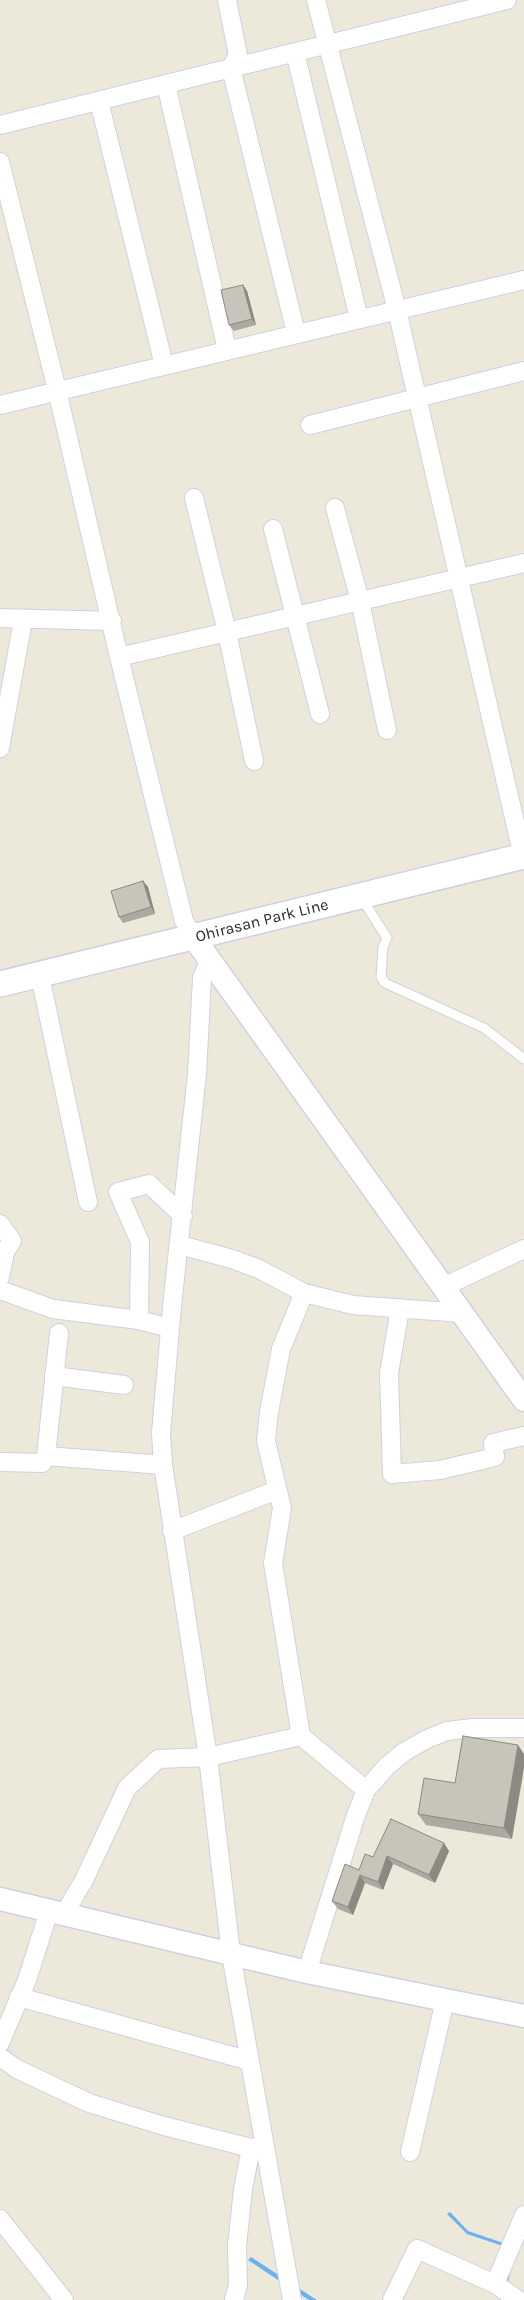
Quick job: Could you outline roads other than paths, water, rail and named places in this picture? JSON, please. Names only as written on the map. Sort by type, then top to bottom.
[{"type":"main road","name":"Ohirasan Park Line","points":[[0,984],[40,976],[524,856]]},
{"type":"street","points":[[226,0],[238,55],[231,68],[296,333]]},
{"type":"street","points":[[316,0],[397,310],[524,856]]},
{"type":"street","points":[[0,125],[506,0]]},
{"type":"street","points":[[295,52],[360,319]]},
{"type":"street","points":[[166,84],[227,350]]},
{"type":"street","points":[[99,101],[164,365]]},
{"type":"street","points":[[0,162],[57,390],[119,657],[184,921],[194,938],[524,1400]]},
{"type":"street","points":[[0,405],[524,280]]},
{"type":"street","points":[[310,426],[524,371]]},
{"type":"street","points":[[194,498],[227,632],[254,761]]},
{"type":"street","points":[[335,508],[360,601],[387,730]]},
{"type":"street","points":[[273,529],[320,714]]},
{"type":"street","points":[[119,657],[524,563]]},
{"type":"street","points":[[0,618],[112,621]]},
{"type":"street","points":[[0,748],[23,620]]},
{"type":"street","points":[[210,958],[202,978],[197,1074],[170,1328],[161,1433],[163,1465],[172,1530],[208,1757],[231,1954],[250,2061],[257,2147],[292,2300]]},
{"type":"street","points":[[40,976],[88,1202]]},
{"type":"street","points":[[139,1320],[140,1242],[118,1192],[149,1184],[183,1216]]},
{"type":"street","points":[[0,1224],[12,1240],[5,1252],[0,1276]]},
{"type":"street","points":[[180,1245],[232,1259],[260,1269],[304,1293],[353,1305],[462,1314]]},
{"type":"street","points":[[443,1287],[524,1248]]},
{"type":"street","points":[[0,1290],[53,1309],[139,1320],[170,1328]]},
{"type":"street","points":[[304,1293],[281,1348],[269,1412],[266,1441],[282,1508],[273,1563],[301,1736],[366,1790]]},
{"type":"street","points":[[400,1308],[389,1373],[392,1474],[440,1470],[495,1457],[493,1443],[524,1436]]},
{"type":"street","points":[[0,1462],[42,1463],[46,1456],[59,1333]]},
{"type":"street","points":[[54,1376],[124,1385]]},
{"type":"street","points":[[46,1456],[163,1465]]},
{"type":"street","points":[[172,1530],[277,1490]]},
{"type":"street","points":[[307,1972],[355,1818],[366,1790],[387,1766],[404,1752],[427,1739],[447,1731],[473,1728],[524,1728]]},
{"type":"street","points":[[0,2042],[57,1912],[84,1880],[127,1788],[158,1759],[208,1757],[301,1736]]},
{"type":"street","points":[[0,1899],[307,1972],[524,2016]]},
{"type":"street","points":[[19,1998],[250,2061]]},
{"type":"street","points":[[410,2152],[445,2000]]},
{"type":"street","points":[[0,2057],[17,2069],[89,2103],[164,2126],[257,2147]]},
{"type":"street","points":[[234,2300],[238,2285],[237,2246],[243,2189],[257,2147]]},
{"type":"street","points":[[494,2284],[524,2215]]},
{"type":"street","points":[[0,2219],[64,2300]]},
{"type":"street","points":[[392,2300],[417,2250],[494,2284],[512,2298]]},
{"type":"lane","points":[[361,897],[386,938],[383,947],[381,978],[385,983],[484,1028],[524,1059]]},
{"type":"water","points":[[450,2212],[468,2231],[509,2245],[515,2252],[504,2300],[500,2300],[512,2252],[506,2247],[467,2234],[447,2214]]},
{"type":"water","points":[[251,2257],[317,2300],[309,2300],[293,2290],[248,2260]]}]
